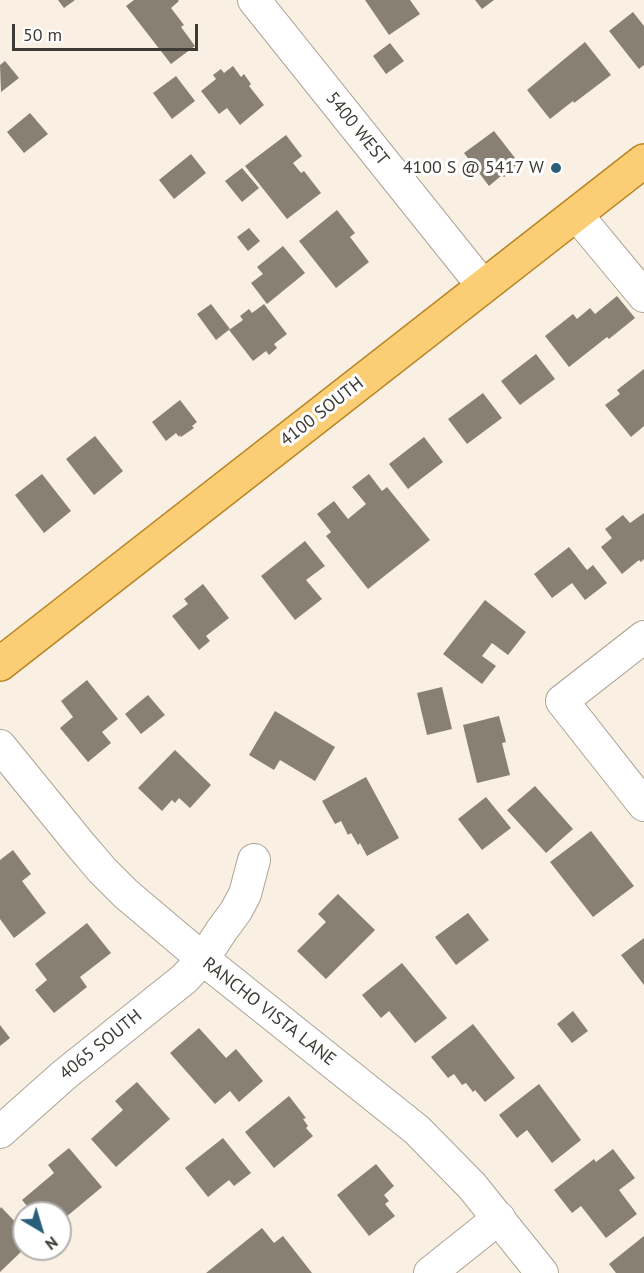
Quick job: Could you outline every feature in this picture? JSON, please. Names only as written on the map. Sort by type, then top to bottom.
[{"type":"main road","name":"4100 SOUTH","points":[[0,663],[644,161]]},
{"type":"street","name":"5400 WEST","points":[[254,0],[483,286]]},
{"type":"street","points":[[576,214],[644,296]]},
{"type":"street","points":[[644,637],[562,701],[644,805]]},
{"type":"street","name":"RANCHO VISTA LANE","points":[[0,746],[102,870],[126,894],[203,959],[417,1130],[472,1186],[542,1273]]},
{"type":"street","name":"4065 SOUTH","points":[[0,1132],[63,1075],[184,979],[203,959],[245,894],[254,860]]},
{"type":"street","points":[[430,1273],[499,1218]]},
{"type":"building","points":[[58,0],[75,0],[64,8]]},
{"type":"building","points":[[134,0],[178,0],[171,8],[184,25],[181,27],[195,46],[171,64],[126,6]]},
{"type":"building","points":[[365,0],[410,0],[420,14],[389,35]]},
{"type":"building","points":[[475,0],[494,0],[482,9]]},
{"type":"building","points":[[633,12],[644,26],[644,65],[639,69],[609,31]]},
{"type":"building","points":[[585,42],[611,75],[550,119],[527,90]]},
{"type":"building","points":[[390,43],[404,61],[386,74],[373,56]]},
{"type":"building","points":[[5,61],[19,78],[1,92],[0,65]]},
{"type":"building","points":[[233,66],[241,77],[244,74],[251,84],[249,86],[264,105],[240,125],[227,108],[219,114],[201,91],[216,79],[213,75],[221,69],[224,73]]},
{"type":"building","points":[[176,76],[195,101],[172,119],[153,93]]},
{"type":"building","points":[[30,113],[48,134],[24,153],[7,132]]},
{"type":"building","points":[[494,131],[519,163],[507,172],[509,174],[504,177],[502,175],[489,186],[464,153]]},
{"type":"building","points":[[286,135],[302,156],[293,163],[301,173],[304,171],[321,193],[287,219],[245,166]]},
{"type":"building","points":[[191,154],[206,173],[174,199],[159,180]]},
{"type":"building","points":[[242,168],[259,188],[242,202],[225,181]]},
{"type":"building","points":[[337,210],[355,233],[350,237],[369,262],[336,288],[299,241]]},
{"type":"building","points":[[249,228],[260,241],[248,251],[237,237]]},
{"type":"building","points":[[283,246],[305,273],[267,304],[251,283],[263,274],[257,267]]},
{"type":"building","points":[[617,296],[635,318],[569,367],[545,336],[573,314],[577,319],[590,308],[595,314]]},
{"type":"building","points":[[211,304],[230,329],[216,340],[197,314]]},
{"type":"building","points":[[264,304],[287,334],[274,344],[277,348],[269,355],[266,351],[253,361],[229,330],[243,320],[240,316],[249,309],[252,313]]},
{"type":"building","points":[[536,354],[555,379],[520,405],[501,381]]},
{"type":"building","points":[[644,369],[644,426],[631,437],[605,405],[620,394],[617,390]]},
{"type":"building","points":[[483,393],[502,418],[467,444],[448,419]]},
{"type":"building","points":[[180,400],[197,422],[192,426],[194,428],[181,437],[176,433],[166,441],[152,422]]},
{"type":"building","points":[[95,436],[123,471],[94,495],[66,459]]},
{"type":"building","points":[[424,437],[443,462],[408,489],[389,464]]},
{"type":"building","points":[[42,474],[71,511],[44,533],[15,495]]},
{"type":"building","points":[[369,474],[382,491],[387,487],[430,540],[368,589],[326,536],[331,532],[317,514],[334,501],[348,519],[366,504],[352,487]]},
{"type":"building","points":[[644,513],[644,559],[641,562],[639,560],[622,574],[601,547],[612,538],[605,529],[623,515],[630,523]]},
{"type":"building","points":[[305,541],[325,566],[306,580],[322,599],[295,620],[261,576]]},
{"type":"building","points":[[569,547],[587,570],[593,565],[607,583],[585,600],[572,583],[552,598],[534,574]]},
{"type":"building","points":[[203,584],[229,618],[206,636],[210,641],[199,650],[172,616],[188,604],[184,599]]},
{"type":"building","points":[[485,600],[526,632],[508,655],[492,643],[482,656],[496,666],[482,684],[443,654]]},
{"type":"building","points":[[87,680],[118,719],[102,732],[111,743],[88,762],[60,728],[73,717],[61,701]]},
{"type":"building","points":[[442,687],[452,729],[427,735],[417,693]]},
{"type":"building","points":[[148,695],[165,715],[141,734],[125,714]]},
{"type":"building","points":[[275,711],[335,747],[315,781],[280,760],[274,770],[249,755]]},
{"type":"building","points":[[499,716],[506,742],[502,743],[510,775],[477,783],[463,725]]},
{"type":"building","points":[[175,750],[211,785],[190,808],[179,798],[175,803],[172,800],[162,811],[138,788]]},
{"type":"building","points":[[366,777],[399,838],[367,856],[351,833],[348,835],[341,821],[335,824],[322,801]]},
{"type":"building","points":[[535,786],[573,829],[546,853],[507,810]]},
{"type":"building","points":[[486,797],[511,828],[482,850],[458,819]]},
{"type":"building","points":[[591,831],[634,886],[593,917],[550,862]]},
{"type":"building","points":[[13,850],[31,874],[22,881],[46,913],[14,938],[0,919],[0,860]]},
{"type":"building","points":[[338,894],[375,930],[326,979],[297,951],[326,922],[318,914]]},
{"type":"building","points":[[468,913],[489,940],[456,965],[435,937]]},
{"type":"building","points":[[87,923],[111,953],[80,977],[87,987],[54,1013],[35,990],[47,980],[35,964]]},
{"type":"building","points":[[644,938],[644,985],[621,955]]},
{"type":"building","points":[[402,963],[447,1018],[415,1043],[389,1011],[381,1018],[362,995]]},
{"type":"building","points":[[573,1011],[588,1031],[572,1043],[557,1024]]},
{"type":"building","points":[[473,1024],[515,1078],[485,1102],[466,1083],[462,1085],[454,1074],[448,1078],[431,1057]]},
{"type":"building","points":[[0,1025],[10,1038],[0,1046]]},
{"type":"building","points":[[199,1028],[226,1058],[236,1049],[263,1081],[239,1102],[230,1091],[215,1104],[170,1053]]},
{"type":"building","points":[[137,1082],[170,1119],[116,1167],[91,1139],[123,1110],[115,1101]]},
{"type":"building","points":[[539,1084],[581,1140],[552,1163],[527,1130],[517,1138],[499,1115]]},
{"type":"building","points":[[289,1096],[306,1118],[303,1119],[308,1126],[306,1128],[313,1136],[274,1168],[245,1132]]},
{"type":"building","points":[[223,1138],[251,1173],[234,1186],[229,1180],[208,1197],[185,1168]]},
{"type":"building","points":[[69,1148],[102,1187],[72,1212],[72,1201],[23,1201],[54,1173],[48,1165]]},
{"type":"building","points":[[613,1149],[635,1178],[619,1190],[637,1214],[606,1238],[581,1206],[572,1213],[554,1190],[594,1159],[596,1162]]},
{"type":"building","points":[[376,1164],[394,1186],[384,1195],[389,1201],[385,1204],[395,1216],[369,1236],[337,1195]]},
{"type":"building","points":[[1,1207],[12,1218],[12,1260],[0,1272]]},
{"type":"building","points":[[262,1228],[274,1243],[283,1236],[312,1273],[206,1273]]},
{"type":"building","points":[[644,1236],[644,1273],[616,1273],[609,1264]]},
{"type":"place","name":"4100 S @ 5417 W","points":[[556,168]]}]
